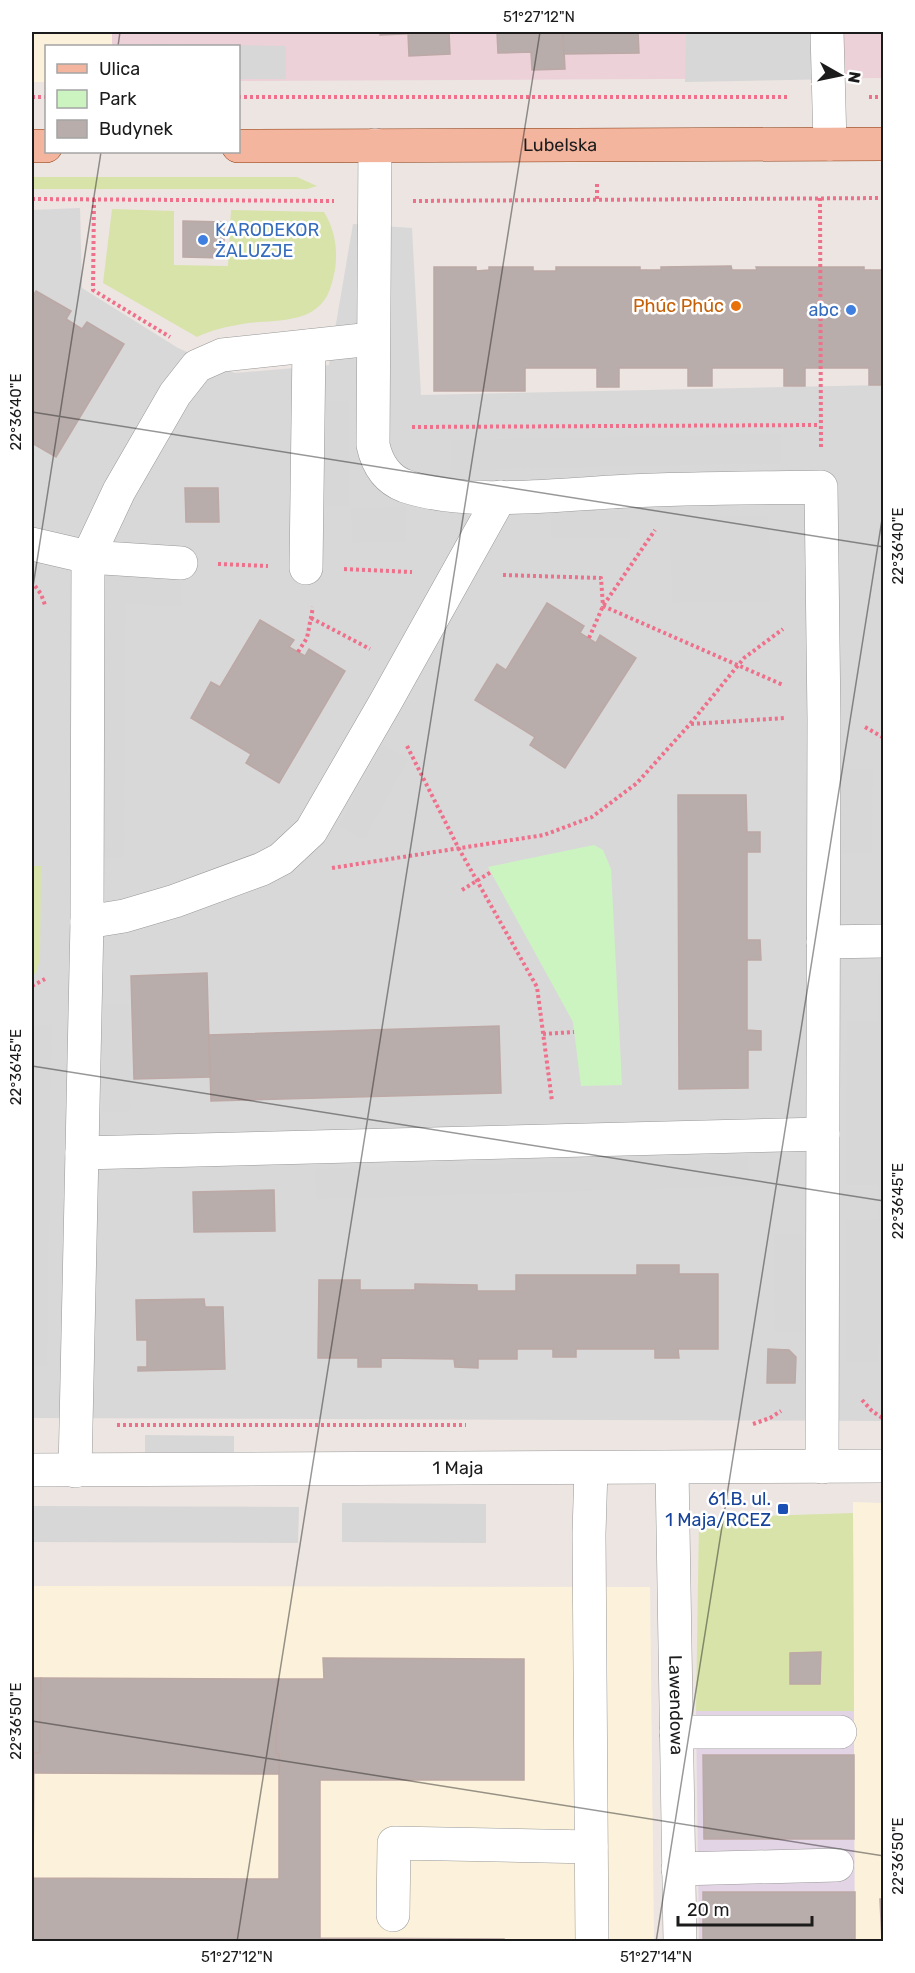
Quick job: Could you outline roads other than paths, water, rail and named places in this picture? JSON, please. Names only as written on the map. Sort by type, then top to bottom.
[{"type":"main road","name":"Lubelska","points":[[240,146],[884,144]]},
{"type":"street","points":[[827,32],[830,144]]},
{"type":"street","points":[[375,145],[373,445],[377,462],[388,475],[403,485],[454,496],[500,497],[682,489],[821,487],[822,1467]]},
{"type":"street","points":[[75,1471],[87,922],[88,557],[119,492],[158,423],[175,394],[197,366],[222,354],[372,339]]},
{"type":"street","points":[[306,568],[309,346]]},
{"type":"street","points":[[87,922],[124,916],[175,901],[262,868],[281,859],[311,831],[386,703],[500,497]]},
{"type":"street","points":[[32,544],[88,557],[181,563]]},
{"type":"street","points":[[823,942],[884,942]]},
{"type":"street","points":[[82,1153],[823,1134]]},
{"type":"street","name":"1 Maja","points":[[32,1470],[884,1466]]},
{"type":"street","points":[[591,1468],[589,1534],[592,1941]]},
{"type":"street","name":"Lawendowa","points":[[672,1468],[680,1941]]},
{"type":"street","points":[[676,1732],[840,1732]]},
{"type":"street","points":[[393,1915],[394,1843],[591,1847]]},
{"type":"street","points":[[678,1869],[837,1865]]},
{"type":"place","name":"KARODEKOR ŻALUZJE","points":[[203,240]]},
{"type":"place","name":"Phúc Phúc","points":[[736,306]]},
{"type":"place","name":"abc","points":[[851,310]]},
{"type":"place","name":"61.B. ul. 1 Maja/RCEZ","points":[[783,1509]]}]
